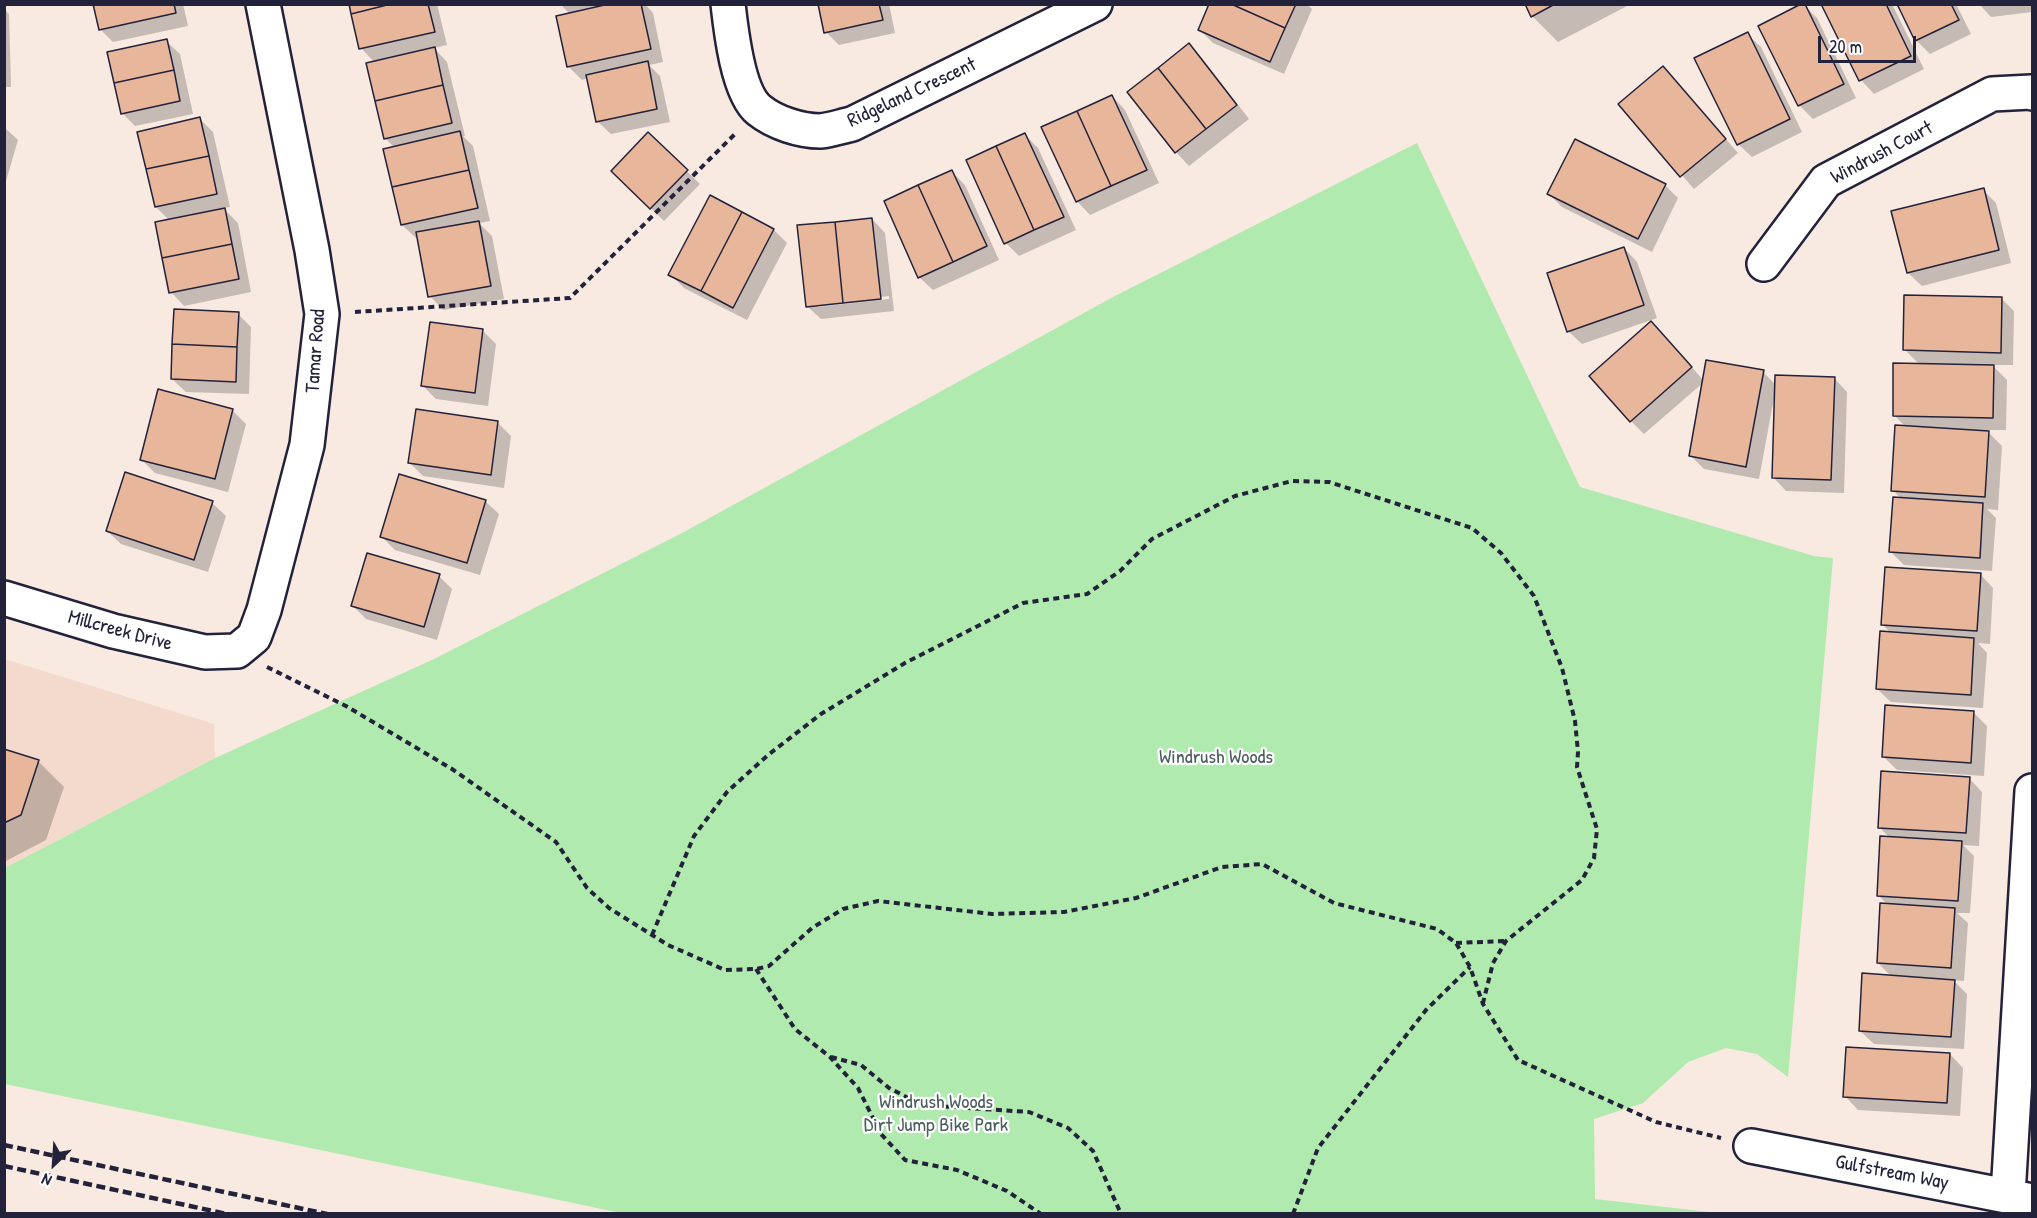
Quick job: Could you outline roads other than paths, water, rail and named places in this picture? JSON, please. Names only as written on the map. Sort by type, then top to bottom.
[{"type":"street","name":"Tamar Road","points":[[237,651],[254,637],[264,610],[308,445],[322,314],[312,250],[263,4]]},
{"type":"street","name":"Ridgeland Crescent","points":[[728,4],[739,72],[749,96],[759,110],[792,128],[822,131],[852,124],[1095,4]]},
{"type":"street","name":"Windrush Court","points":[[1764,264],[1826,181],[1992,94],[2032,93]]},
{"type":"street","name":"Millcreek Drive","points":[[4,598],[113,631],[205,652],[237,651]]},
{"type":"street","points":[[2020,1198],[2032,791]]},
{"type":"street","name":"Gulfstream Way","points":[[1751,1146],[2020,1198]]},
{"type":"railway","points":[[4,1145],[327,1214]]},
{"type":"railway","points":[[4,1166],[227,1214]]},
{"type":"park label","name":"Windrush Woods","points":[[1216,758]]},
{"type":"park label","name":"Windrush Woods Dirt Jump Bike Park","points":[[936,1114]]}]
